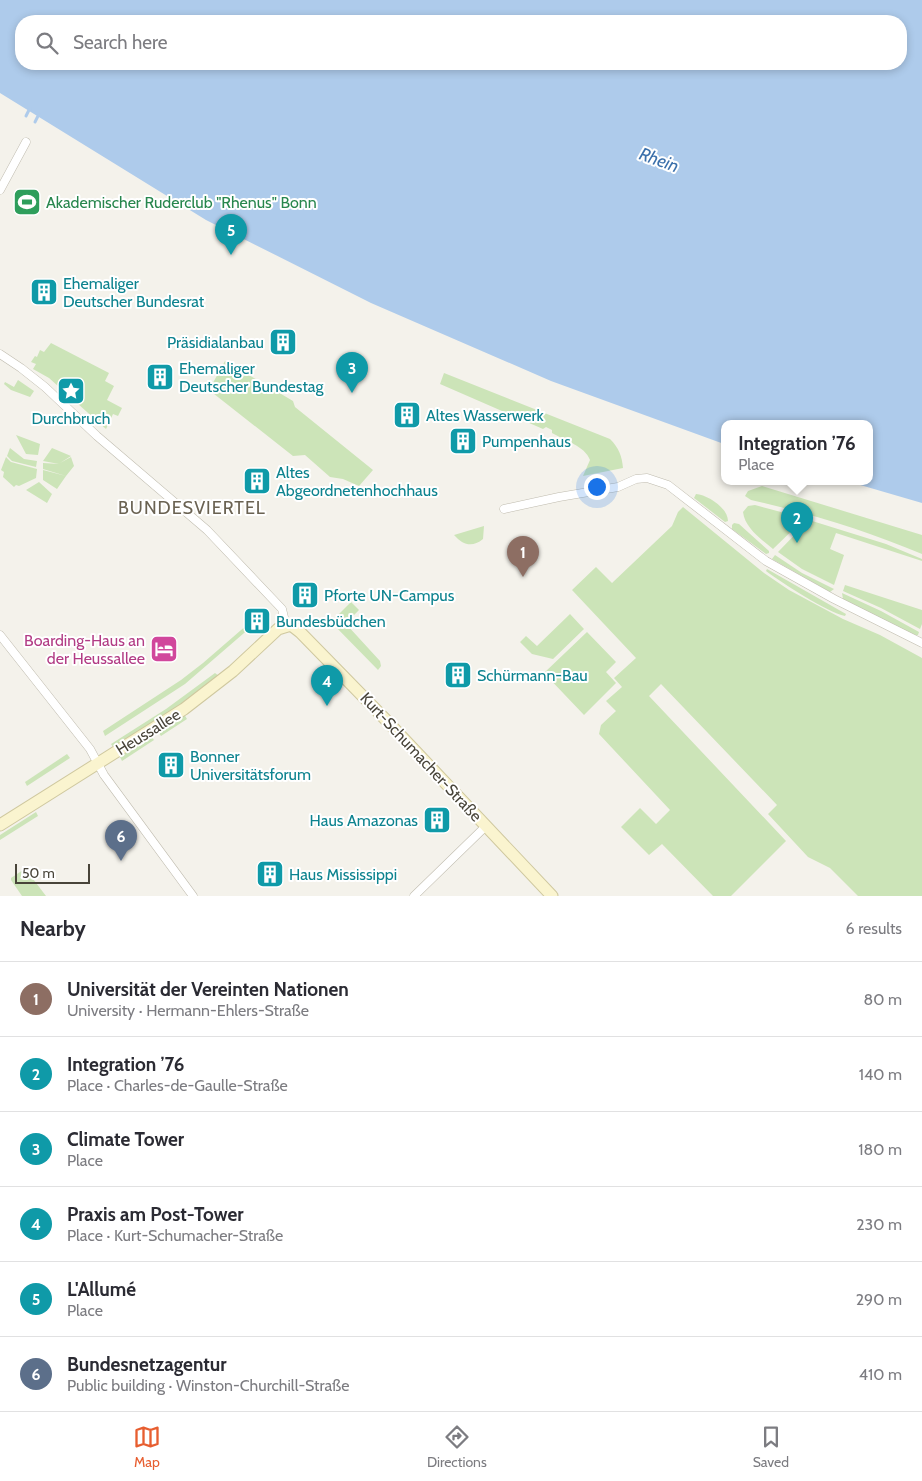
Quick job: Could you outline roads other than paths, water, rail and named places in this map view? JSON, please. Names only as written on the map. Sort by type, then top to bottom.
[{"type":"street","points":[[0,190],[26,142]]},
{"type":"street","points":[[0,354],[45,387],[97,436],[207,530],[282,609],[286,626]]},
{"type":"street","points":[[504,508],[618,487],[636,479],[647,478],[668,484],[766,561],[834,599],[922,643]]},
{"type":"street","name":"Heussallee","points":[[0,825],[184,709],[233,672],[278,629],[286,626]]},
{"type":"street","name":"Kurt-Schumacher-Straße","points":[[286,626],[291,626],[300,632],[552,896]]},
{"type":"street","points":[[0,635],[90,749],[97,763],[126,806],[193,896]]},
{"type":"street","points":[[414,896],[486,826]]},
{"type":"water","name":"Rhein","points":[[0,0],[922,0],[922,503],[860,485],[873,485],[873,420],[721,420],[721,443],[551,381],[371,303],[206,220],[0,93]]},
{"type":"waterway","points":[[26,116],[30,108]]},
{"type":"waterway","points":[[35,122],[39,114]]},
{"type":"place","name":"Akademischer Ruderclub \"Rhenus\" Bonn","points":[[27,202]]},
{"type":"place","name":"L'Allumé","points":[[231,255]]},
{"type":"place","name":"Ehemaliger Deutscher Bundesrat","points":[[44,292]]},
{"type":"place","name":"Präsidialanbau","points":[[283,342]]},
{"type":"place","name":"Ehemaliger Deutscher Bundestag","points":[[160,377]]},
{"type":"place","name":"Durchbruch","points":[[71,391]]},
{"type":"place","name":"Climate Tower","points":[[352,393]]},
{"type":"place","name":"Altes Wasserwerk","points":[[407,415]]},
{"type":"place","name":"Pumpenhaus","points":[[463,441]]},
{"type":"place","name":"Altes Abgeordnetenhochhaus","points":[[257,481]]},
{"type":"place","name":"Integration ʼ76","points":[[797,543]]},
{"type":"place","name":"Universität der Vereinten Nationen","points":[[523,577]]},
{"type":"place","name":"Pforte UN-Campus","points":[[305,595]]},
{"type":"place","name":"Bundesbüdchen","points":[[257,621]]},
{"type":"place","name":"Boarding-Haus an der Heussallee","points":[[164,649]]},
{"type":"place","name":"Schürmann-Bau","points":[[458,675]]},
{"type":"place","name":"Praxis am Post-Tower","points":[[327,706]]},
{"type":"place","name":"Bonner Universitätsforum","points":[[171,765]]},
{"type":"place","name":"Haus Amazonas","points":[[437,820]]},
{"type":"place","name":"Bundesnetzagentur","points":[[121,861]]},
{"type":"place","name":"Haus Mississippi","points":[[270,874]]},
{"type":"district","name":"BUNDESVIERTEL","points":[[192,508]]}]
